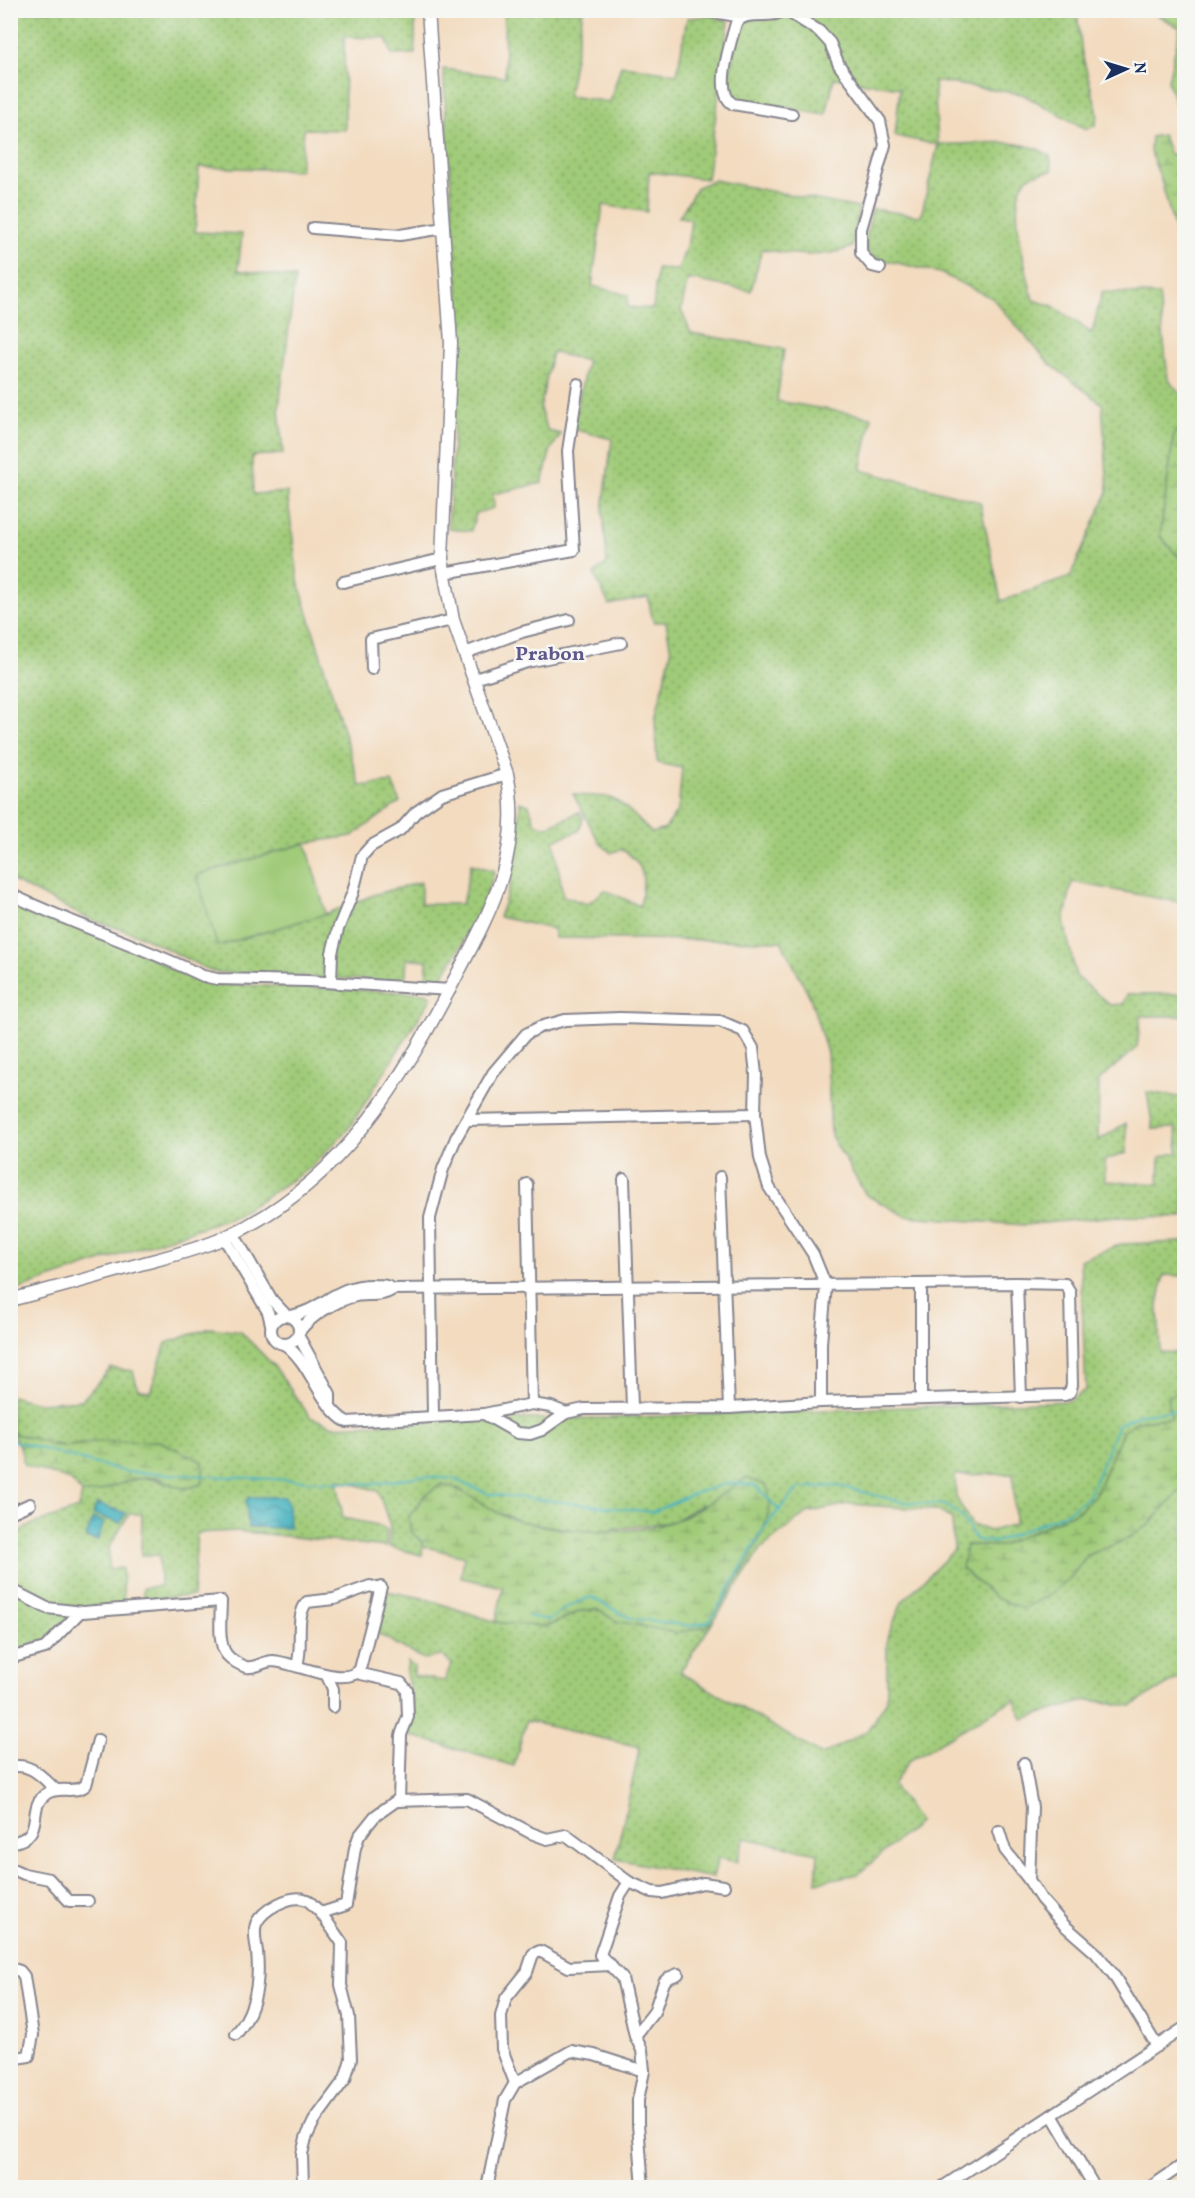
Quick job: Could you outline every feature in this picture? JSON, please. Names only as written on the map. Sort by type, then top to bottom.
[{"type":"street","points":[[10,1300],[228,1235],[295,1195],[315,1180],[356,1140],[394,1083],[450,990],[481,930],[508,858],[513,815],[507,774],[453,620],[442,559],[451,343],[444,228],[429,56],[428,10]]},
{"type":"street","points":[[701,10],[743,17],[775,15],[785,10],[825,37],[839,64],[880,121],[885,145],[861,230],[861,254],[872,266],[880,268]]},
{"type":"street","points":[[743,17],[736,23],[726,60],[724,82],[726,98],[733,104],[792,114]]},
{"type":"street","points":[[313,228],[400,235],[444,228]]},
{"type":"street","points":[[444,573],[574,550],[567,451],[578,384]]},
{"type":"street","points":[[343,582],[442,559]]},
{"type":"street","points":[[372,669],[371,639],[453,620]]},
{"type":"street","points":[[465,653],[522,632],[569,620]]},
{"type":"street","points":[[475,679],[527,662],[621,643]]},
{"type":"street","points":[[331,982],[332,953],[362,856],[371,846],[400,830],[416,812],[442,794],[507,774]]},
{"type":"street","points":[[10,894],[56,915],[127,941],[203,976],[216,979],[331,982],[450,990]]},
{"type":"street","points":[[433,1416],[430,1218],[443,1169],[466,1120],[493,1073],[526,1034],[540,1027],[565,1020],[620,1018],[720,1021],[743,1031],[753,1048],[756,1074],[755,1114],[760,1158],[769,1187],[813,1254],[826,1286],[820,1343],[821,1402]]},
{"type":"street","points":[[466,1120],[755,1114]]},
{"type":"street","points":[[720,1177],[729,1408]]},
{"type":"street","points":[[624,1179],[632,1407]]},
{"type":"street","points":[[527,1184],[532,1404]]},
{"type":"street","points":[[228,1235],[272,1300],[297,1322],[298,1333],[330,1394],[330,1403]]},
{"type":"street","points":[[228,1235],[268,1312],[273,1337],[284,1344],[298,1359],[324,1398],[347,1422],[484,1414],[532,1404],[566,1413],[632,1407],[729,1408],[921,1398],[1065,1395],[1070,1392],[1072,1385],[1071,1296],[1065,1284],[393,1289],[386,1293],[332,1300],[302,1313],[277,1318],[272,1324]]},
{"type":"street","points":[[1017,1283],[1021,1397]]},
{"type":"street","points":[[921,1285],[921,1398]]},
{"type":"street","points":[[284,1344],[292,1342],[308,1322],[332,1300]]},
{"type":"street","points":[[484,1414],[509,1430],[530,1434],[542,1430],[566,1413]]},
{"type":"street","points":[[10,1513],[30,1504]]},
{"type":"street","points":[[297,1665],[300,1652],[301,1610],[307,1602],[334,1599],[370,1586],[381,1588],[357,1673]]},
{"type":"street","points":[[10,1589],[47,1608],[80,1612],[108,1612],[221,1601],[222,1647],[226,1655],[248,1667],[273,1661],[297,1665],[327,1676],[357,1673],[401,1683],[407,1690],[408,1717],[401,1735],[399,1801]]},
{"type":"street","points":[[10,1658],[45,1648],[80,1612]]},
{"type":"street","points":[[327,1676],[333,1689],[333,1707]]},
{"type":"street","points":[[10,1843],[27,1839],[35,1823],[40,1800],[46,1794],[56,1790],[78,1790],[86,1785],[98,1740]]},
{"type":"street","points":[[1024,1763],[1032,1807],[1029,1880]]},
{"type":"street","points":[[10,1767],[21,1765],[34,1769],[56,1790]]},
{"type":"street","points":[[321,1913],[346,1905],[355,1848],[364,1826],[384,1807],[399,1801],[467,1799],[547,1839],[566,1835],[629,1882],[652,1892],[662,1893],[703,1882],[724,1886]]},
{"type":"street","points":[[999,1832],[1005,1850],[1041,1899],[1096,1953],[1113,1974],[1156,2046]]},
{"type":"street","points":[[10,1868],[24,1874],[49,1879],[69,1901],[88,1901]]},
{"type":"street","points":[[629,1882],[620,1896],[600,1950],[602,1959],[611,1965],[622,1978],[635,2036],[642,2050],[644,2071],[638,2100],[643,2187]]},
{"type":"street","points":[[236,2034],[246,2022],[256,1992],[258,1973],[255,1933],[261,1916],[279,1904],[300,1899],[312,1904],[342,1943],[341,1985],[349,2016],[351,2059],[345,2079],[314,2121],[306,2138],[302,2154],[303,2187]]},
{"type":"street","points":[[515,2083],[500,2039],[501,2016],[506,1998],[527,1972],[533,1954],[540,1952],[569,1967],[611,1965]]},
{"type":"street","points":[[10,1968],[20,1971],[24,1976],[33,2035],[29,2056],[10,2060]]},
{"type":"street","points":[[635,2036],[654,2012],[664,1982],[678,1974]]},
{"type":"street","points":[[940,2187],[1185,2028]]},
{"type":"street","points":[[487,2187],[505,2100],[515,2083],[571,2051],[594,2055],[644,2071]]},
{"type":"street","points":[[1053,2115],[1095,2187]]},
{"type":"street","points":[[1149,2187],[1185,2164]]},
{"type":"green space","points":[[899,10],[900,15],[923,10],[1077,12],[1082,54],[1098,114],[1095,126],[1086,129],[1022,94],[934,81],[938,144],[1010,143],[1038,149],[1050,156],[1052,171],[1029,177],[1022,186],[1018,200],[1019,235],[1033,300],[1053,306],[1092,333],[1102,292],[1159,295],[1168,379],[1184,398],[1184,424],[1174,434],[1160,536],[1184,563],[1184,663],[1181,663],[1174,692],[1184,696],[1184,903],[1072,882],[1064,922],[1076,976],[1110,1005],[1123,1004],[1127,994],[1184,994],[1184,1016],[1141,1016],[1137,1047],[1099,1080],[1098,1141],[1126,1123],[1127,1153],[1105,1160],[1105,1181],[1159,1184],[1160,1157],[1178,1152],[1176,1128],[1153,1129],[1147,1092],[1184,1098],[1184,1217],[1117,1216],[1024,1225],[906,1216],[866,1195],[831,1136],[827,1053],[810,997],[781,941],[555,938],[553,929],[499,917],[515,860],[520,802],[529,805],[535,823],[547,827],[579,812],[583,818],[579,831],[554,840],[563,896],[587,904],[605,890],[640,906],[643,880],[640,867],[621,849],[611,853],[599,842],[573,794],[613,799],[625,807],[652,833],[665,829],[678,810],[682,768],[657,763],[655,719],[671,652],[666,622],[653,622],[648,597],[609,605],[594,574],[607,563],[603,510],[612,439],[572,429],[587,361],[552,352],[540,409],[548,431],[561,434],[551,449],[542,483],[493,494],[494,508],[476,513],[471,531],[448,529],[460,320],[443,69],[505,77],[504,11],[583,11],[568,96],[610,102],[621,65],[677,74],[687,18],[711,16],[729,21],[707,179],[649,172],[647,212],[603,205],[592,286],[628,295],[627,307],[653,309],[657,269],[678,270],[688,241],[691,219],[679,217],[697,187],[714,180],[859,208],[852,247],[830,253],[808,255],[762,249],[751,291],[688,279],[681,310],[691,333],[784,349],[777,401],[872,417],[861,470],[980,502],[1001,601],[1070,577],[1108,491],[1102,404],[1050,364],[992,298],[940,273],[872,257],[865,245],[872,209],[921,216],[938,145],[895,136],[900,88],[834,78],[826,115],[742,101],[732,96],[727,86],[740,22],[750,19],[779,18],[788,11]]},
{"type":"green space","points":[[10,11],[415,11],[415,54],[392,55],[386,38],[344,37],[345,130],[304,129],[300,170],[199,167],[195,232],[242,234],[238,270],[295,278],[279,407],[283,454],[252,456],[253,494],[287,492],[298,580],[360,786],[392,782],[400,802],[352,836],[306,843],[197,875],[326,914],[376,894],[421,882],[421,904],[462,904],[471,864],[495,871],[469,930],[437,985],[427,984],[427,960],[407,959],[405,982],[212,972],[142,936],[89,919],[11,880]]},
{"type":"green space","points":[[1150,11],[1184,11],[1184,130],[1168,81],[1180,28]]},
{"type":"green space","points":[[1163,135],[1170,155],[1184,151],[1184,264],[1161,180],[1150,151],[1151,137]]},
{"type":"green space","points":[[1184,424],[1184,563],[1160,536],[1174,434]]},
{"type":"green space","points":[[306,843],[326,914],[217,946],[197,875]]},
{"type":"green space","points":[[10,899],[137,950],[181,974],[220,984],[426,993],[432,997],[349,1128],[309,1169],[237,1215],[11,1292]]},
{"type":"green space","points":[[1184,1242],[1184,1276],[1164,1275],[1158,1305],[1160,1352],[1184,1353],[1184,1388],[1181,1388],[1172,1418],[1137,1421],[1123,1431],[1095,1495],[1080,1510],[1001,1546],[966,1545],[1071,1577],[1087,1555],[1123,1541],[1150,1524],[1177,1493],[1184,1490],[1184,1675],[1131,1706],[1088,1700],[1023,1719],[1014,1699],[909,1761],[893,1785],[919,1822],[858,1874],[816,1882],[818,1853],[744,1838],[737,1862],[718,1858],[713,1878],[615,1859],[640,1747],[526,1721],[514,1766],[406,1734],[412,1702],[406,1672],[408,1662],[414,1667],[414,1676],[444,1681],[452,1664],[442,1656],[423,1659],[377,1633],[387,1591],[423,1598],[496,1622],[546,1627],[581,1611],[597,1609],[616,1621],[703,1504],[672,1522],[589,1532],[522,1522],[496,1512],[457,1488],[410,1531],[423,1542],[422,1555],[389,1547],[390,1526],[378,1491],[337,1479],[343,1518],[378,1525],[387,1530],[386,1547],[236,1531],[197,1533],[193,1596],[143,1599],[143,1588],[160,1586],[159,1555],[141,1555],[142,1514],[129,1514],[109,1548],[109,1569],[122,1568],[124,1605],[84,1609],[41,1644],[11,1652],[10,1566],[14,1564],[11,1537],[31,1525],[78,1509],[82,1493],[145,1477],[188,1489],[93,1442],[65,1447],[12,1433],[11,1396],[39,1403],[82,1400],[111,1368],[133,1371],[138,1389],[150,1392],[166,1343],[210,1328],[241,1332],[274,1366],[310,1417],[334,1426],[457,1420],[609,1418],[1069,1401],[1086,1389],[1080,1260],[1121,1244]],"holes":[[[1013,1474],[1015,1524],[990,1531],[972,1525],[956,1497],[955,1475]],[[848,1504],[937,1510],[952,1519],[954,1550],[902,1602],[887,1638],[887,1700],[867,1731],[822,1755],[680,1672],[761,1549],[806,1513]]]},
{"type":"green space","points":[[1184,1388],[1184,1442],[1179,1445],[1184,1457],[1184,1490],[1177,1493],[1150,1524],[1123,1541],[1087,1555],[1071,1577],[1051,1594],[1023,1609],[996,1598],[962,1569],[966,1545],[1001,1546],[1080,1510],[1095,1495],[1123,1431],[1137,1421],[1172,1418],[1167,1398]]},
{"type":"green space","points":[[12,1433],[65,1447],[93,1442],[159,1441],[203,1462],[203,1483],[185,1488],[161,1479],[145,1477],[98,1491],[82,1493],[70,1480],[24,1465],[21,1450]]},
{"type":"green space","points":[[746,1478],[766,1485],[769,1501],[767,1519],[760,1538],[739,1577],[707,1626],[676,1633],[616,1621],[597,1609],[580,1611],[546,1627],[496,1622],[503,1587],[461,1578],[464,1557],[423,1546],[423,1542],[410,1531],[409,1516],[425,1495],[442,1484],[462,1492],[500,1514],[520,1521],[575,1530],[615,1531],[652,1527],[680,1519]]},
{"type":"water","points":[[251,1497],[284,1497],[288,1504],[289,1528],[248,1527],[246,1500]]},
{"type":"water","points":[[97,1504],[126,1513],[120,1523],[93,1514]]},
{"type":"water","points":[[93,1518],[104,1522],[97,1541],[86,1537]]},
{"type":"waterway","points":[[528,1616],[549,1620],[569,1606],[591,1597],[630,1618],[691,1626],[710,1621],[766,1525],[799,1488],[839,1486],[902,1502],[946,1505],[962,1517],[976,1540],[995,1542],[1066,1513],[1089,1496],[1118,1424],[1142,1414],[1184,1409]]},
{"type":"waterway","points":[[10,1440],[126,1472],[375,1484],[419,1476],[453,1479],[489,1494],[653,1512],[690,1495],[728,1483],[755,1485],[779,1510]]},
{"type":"district","name":"Prabon","points":[[550,655]]}]
